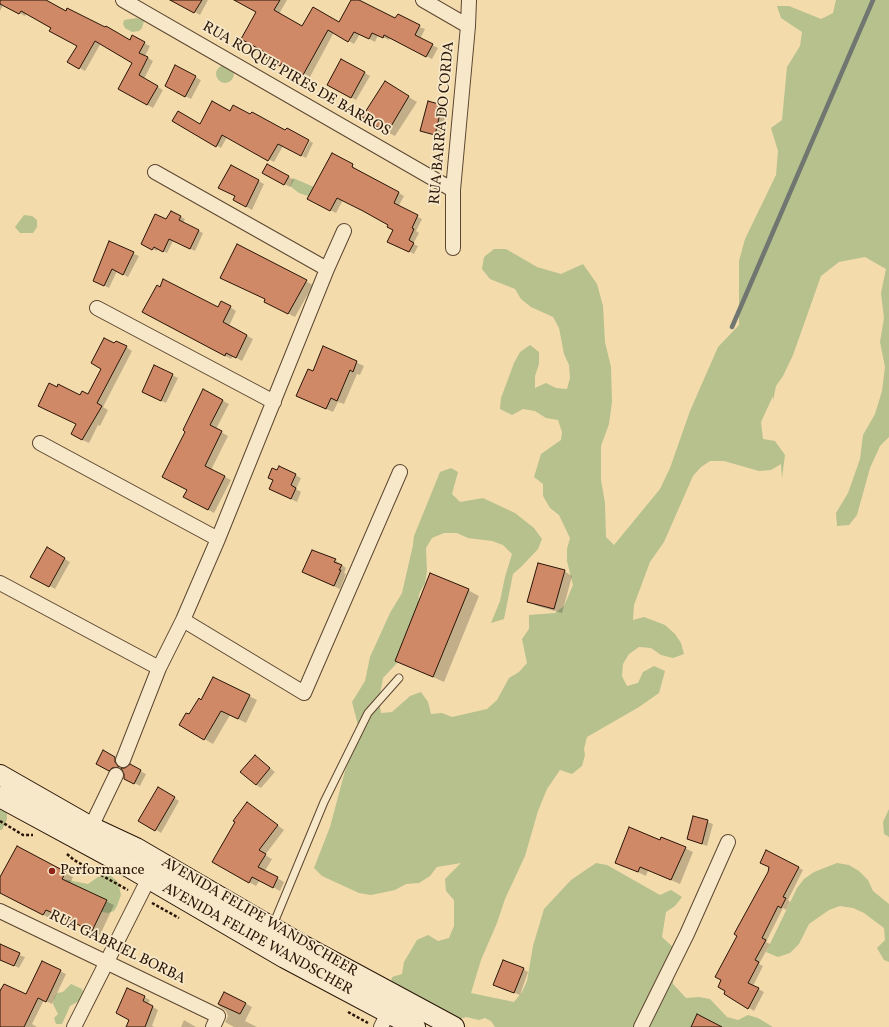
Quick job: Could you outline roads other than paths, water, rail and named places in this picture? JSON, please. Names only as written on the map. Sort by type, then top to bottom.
[{"type":"main road","name":"AVENIDA FELIPE WANDSCHEER","points":[[0,775],[91,827],[136,848],[272,928],[454,1027]]},
{"type":"main road","name":"AVENIDA FELIPE WANDSCHER","points":[[0,798],[129,868],[143,887],[285,958],[385,1020]]},
{"type":"main road","points":[[385,1020],[415,1027]]},
{"type":"street","name":"RUA ROQUE PIRES DE BARROS","points":[[123,0],[453,190]]},
{"type":"street","points":[[424,0],[468,26]]},
{"type":"street","name":"RUA BARRA DO CORDA","points":[[453,248],[453,190],[469,0]]},
{"type":"street","points":[[155,172],[327,269]]},
{"type":"street","points":[[123,760],[159,668],[183,620],[218,539],[327,269],[344,231]]},
{"type":"street","points":[[97,308],[274,402]]},
{"type":"street","points":[[40,443],[218,539]]},
{"type":"street","points":[[183,620],[304,693],[400,472]]},
{"type":"street","points":[[0,583],[159,668]]},
{"type":"street","points":[[91,827],[116,775]]},
{"type":"street","points":[[641,1027],[687,934],[728,842]]},
{"type":"street","points":[[74,1027],[143,887],[158,861]]},
{"type":"street","name":"RUA GABRIEL BORBA","points":[[0,911],[106,962],[216,1021]]},
{"type":"lane","points":[[272,928],[324,802],[368,713],[399,678]]},
{"type":"waterway","points":[[732,327],[873,0]]},
{"type":"place","name":"Performance","points":[[52,871]]}]
